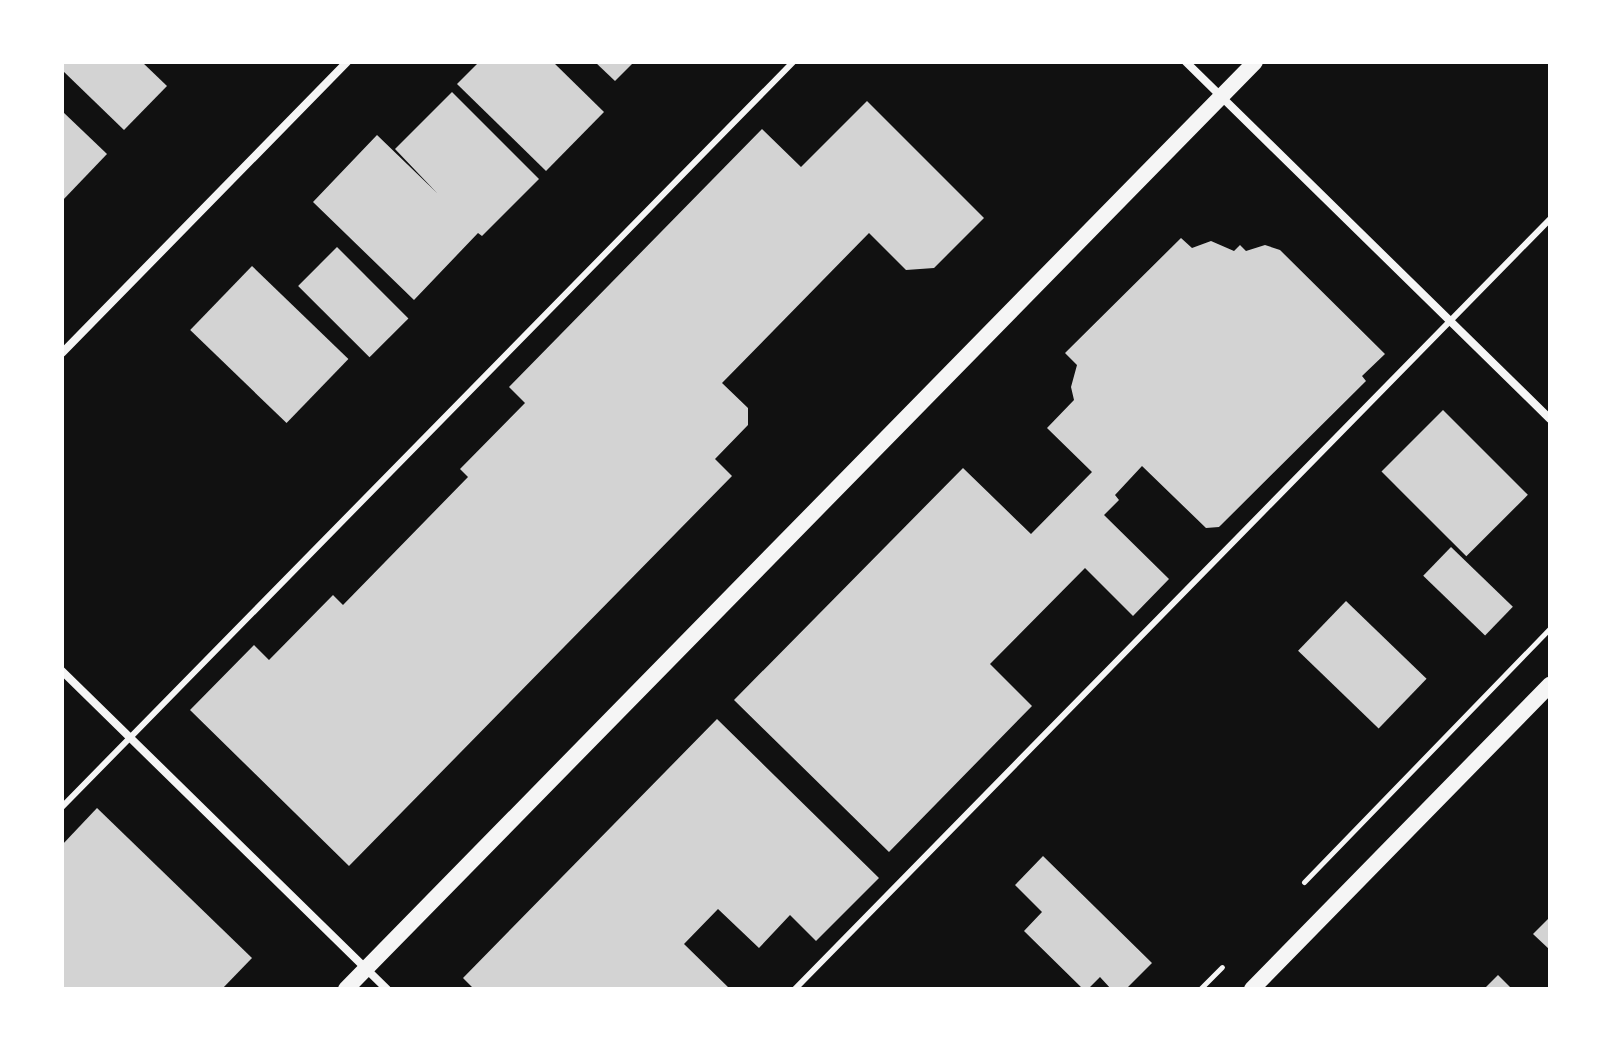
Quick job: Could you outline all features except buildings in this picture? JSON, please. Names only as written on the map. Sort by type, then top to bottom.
[{"type":"main road","points":[[346,989],[1255,62]]},
{"type":"main road","points":[[1252,989],[1550,685]]},
{"type":"street","points":[[62,353],[347,62]]},
{"type":"street","points":[[1186,62],[1550,419]]},
{"type":"street","points":[[62,671],[387,989]]},
{"type":"lane","points":[[62,807],[793,62]]},
{"type":"lane","points":[[795,989],[1550,219]]},
{"type":"path","points":[[1294,893],[1550,628]]},
{"type":"path","points":[[1200,989],[1233,957]]}]
